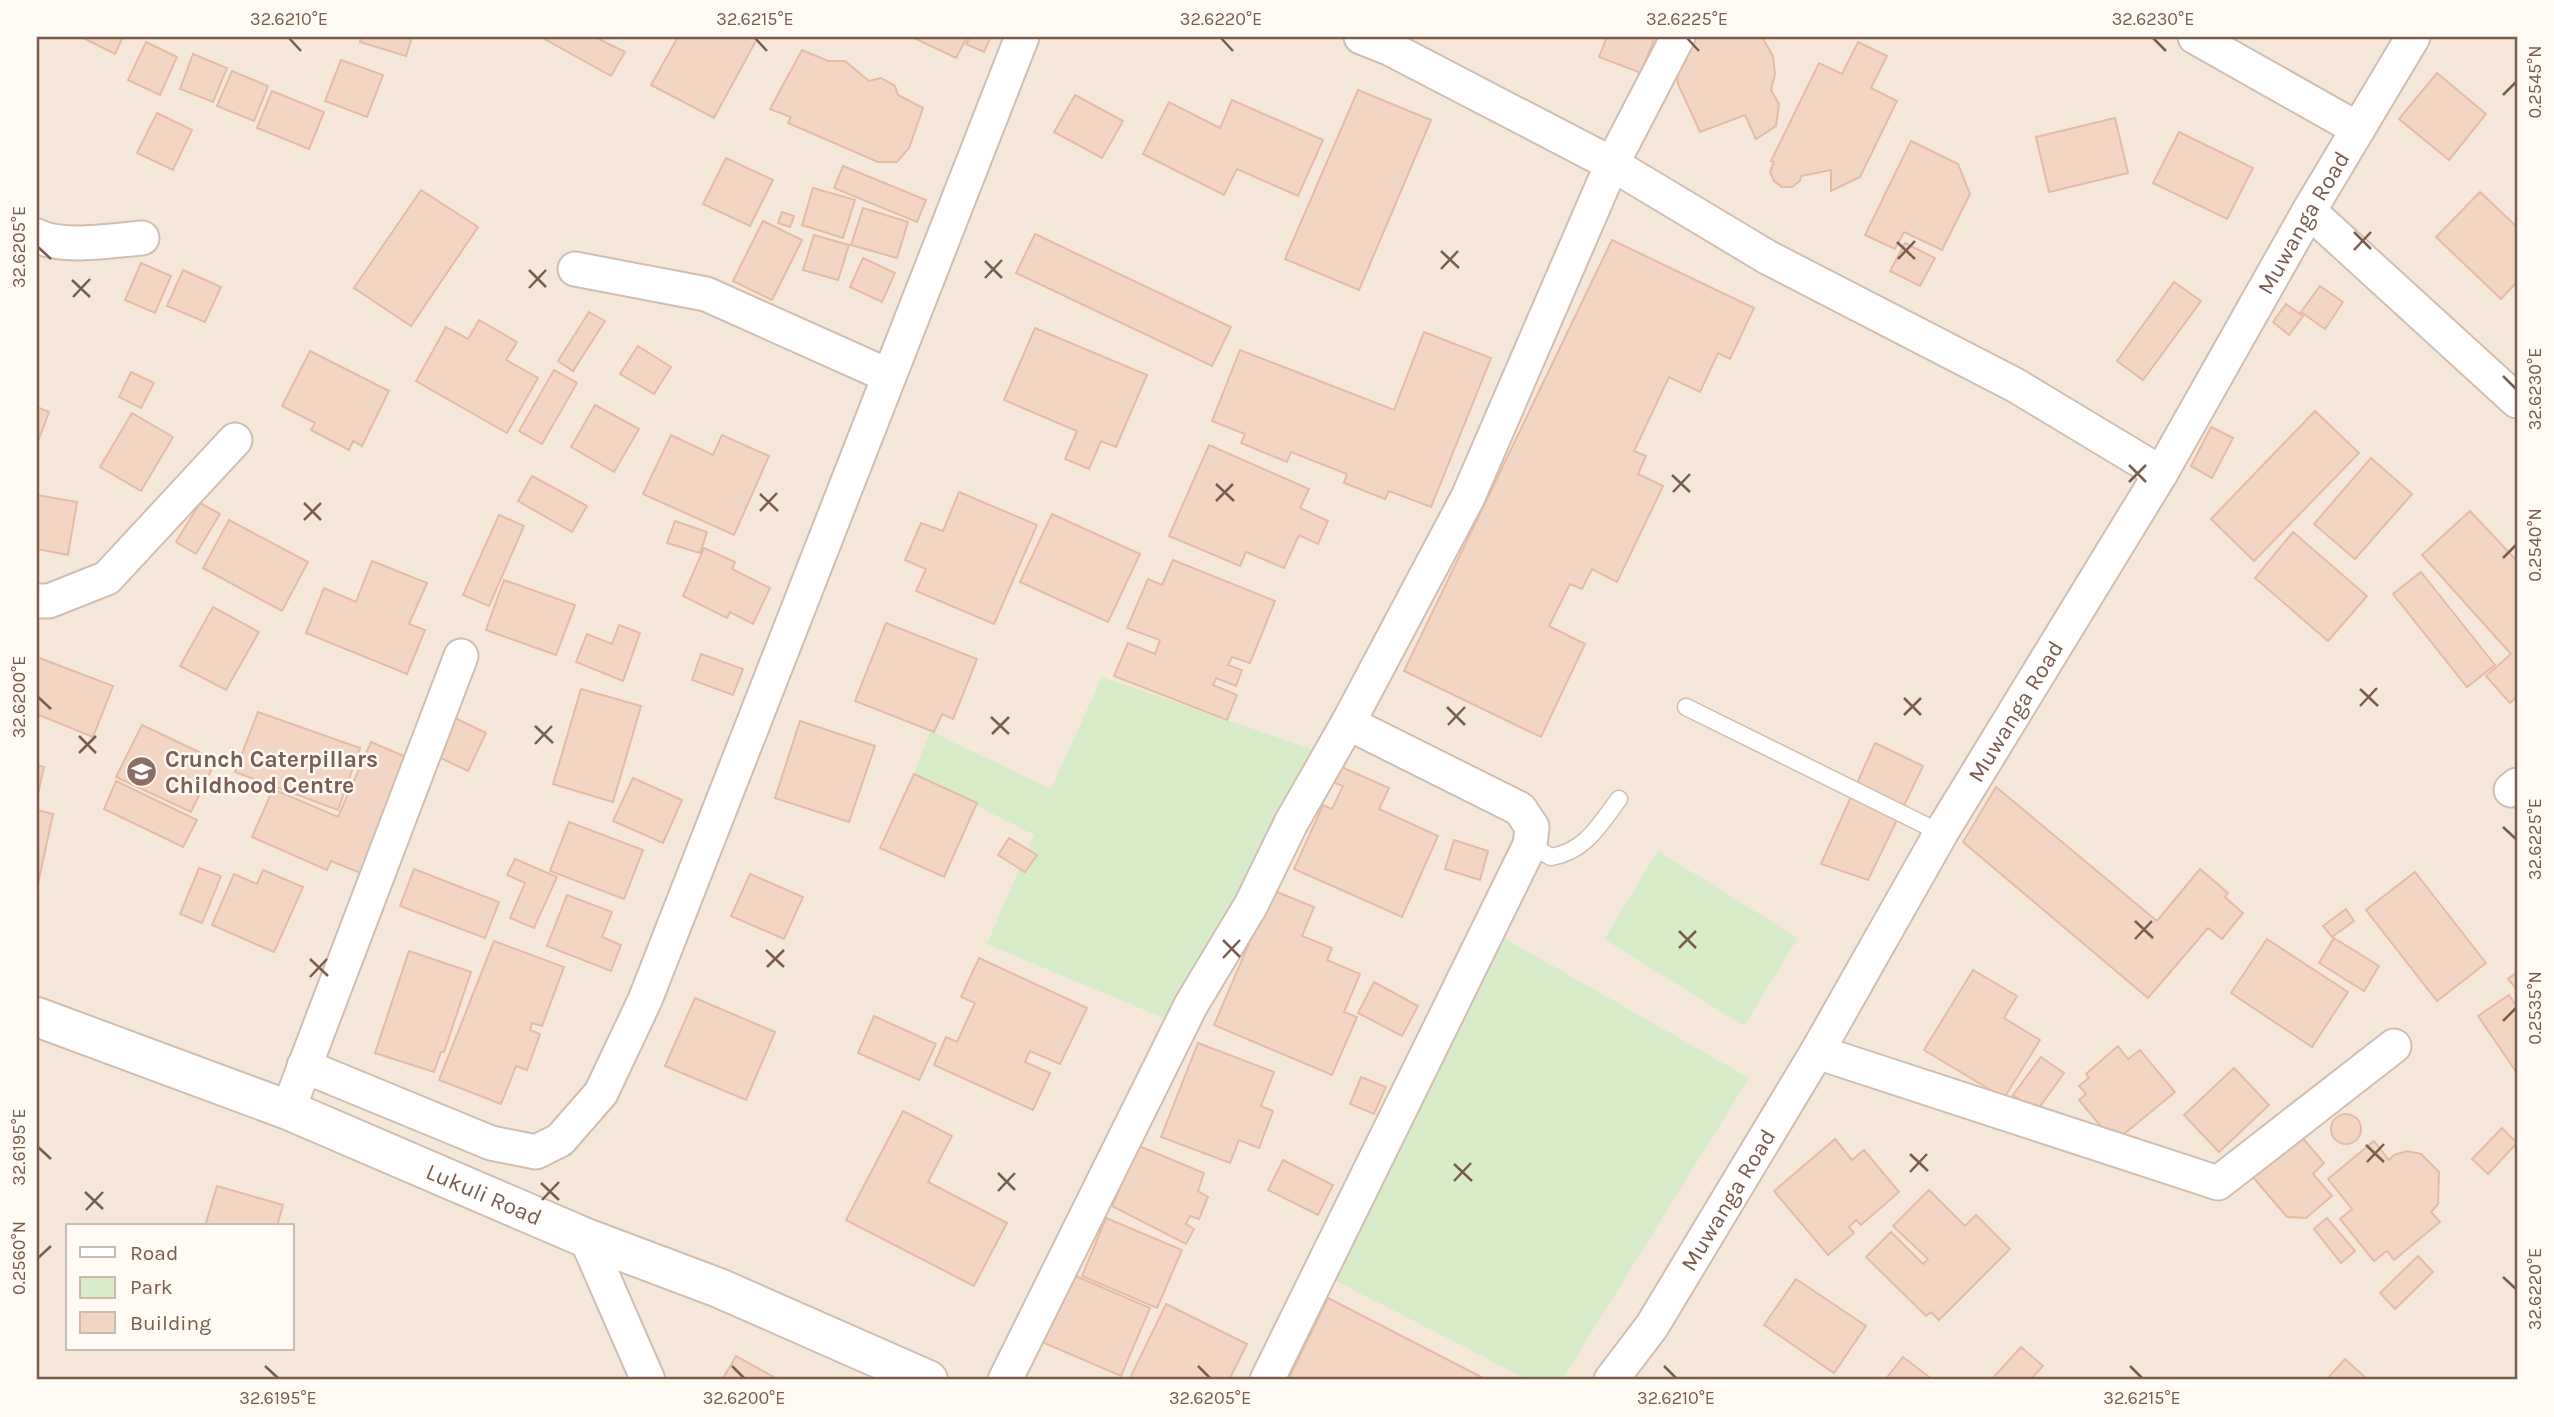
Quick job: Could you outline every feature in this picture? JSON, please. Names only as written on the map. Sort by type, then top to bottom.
[{"type":"street","points":[[304,1066],[491,1143],[536,1152],[560,1140],[601,1093],[645,1000],[1022,37]]},
{"type":"street","points":[[1361,37],[1391,49],[1612,164],[1768,257],[2015,385],[2161,473]]},
{"type":"street","points":[[1005,1380],[1191,1005],[1251,905],[1291,823],[1348,723],[1468,497],[1612,164],[1678,37]]},
{"type":"street","points":[[2195,37],[2358,128]]},
{"type":"street","name":"Muwanga Road","points":[[1611,1380],[1652,1326],[1817,1052],[1941,833],[2161,473],[2309,211],[2413,37]]},
{"type":"street","points":[[2309,211],[2517,401]]},
{"type":"street","points":[[37,236],[44,240],[66,242],[142,238]]},
{"type":"street","points":[[575,269],[706,294],[889,376]]},
{"type":"street","points":[[37,601],[49,601],[107,578],[235,440]]},
{"type":"street","points":[[288,1110],[461,656]]},
{"type":"street","points":[[1268,1380],[1530,845],[1532,827],[1520,809],[1348,723]]},
{"type":"street","name":"Lukuli Road","points":[[37,1017],[288,1110],[586,1238],[719,1288],[928,1380]]},
{"type":"street","points":[[1817,1052],[2218,1183],[2394,1046]]},
{"type":"street","points":[[586,1238],[648,1380]]},
{"type":"lane","points":[[1686,707],[1941,833]]},
{"type":"lane","points":[[1530,845],[1551,857],[1568,854],[1585,842],[1619,799]]},
{"type":"shaded area","points":[[37,37],[2517,37],[2517,1380],[37,1380]]},
{"type":"green space","points":[[1102,677],[1329,755],[1173,1022],[987,944],[1034,835],[914,774],[930,731],[1051,789]]},
{"type":"green space","points":[[1658,851],[1798,938],[1744,1026],[1604,939]]},
{"type":"green space","points":[[1502,937],[1749,1078],[1562,1380],[1529,1380],[1336,1281]]},
{"type":"building","points":[[81,37],[123,37],[115,54]]},
{"type":"building","points":[[361,37],[412,37],[406,56],[360,42]]},
{"type":"building","points":[[541,37],[595,37],[625,52],[611,76]]},
{"type":"building","points":[[678,37],[758,37],[714,118],[651,85]]},
{"type":"building","points":[[912,37],[967,37],[956,58]]},
{"type":"building","points":[[970,37],[991,37],[984,52],[966,44]]},
{"type":"building","points":[[1607,37],[1655,37],[1641,73],[1599,57]]},
{"type":"building","points":[[1689,37],[1762,37],[1773,56],[1775,74],[1771,90],[1779,104],[1776,126],[1756,139],[1745,115],[1700,132],[1678,84],[1676,67]]},
{"type":"building","points":[[146,42],[177,57],[160,95],[128,80]]},
{"type":"building","points":[[1858,42],[1887,56],[1871,88],[1897,101],[1860,177],[1831,191],[1831,170],[1801,176],[1800,181],[1792,187],[1782,187],[1774,181],[1770,172],[1774,162],[1771,161],[1819,63],[1842,74]]},
{"type":"building","points":[[802,50],[828,61],[845,61],[869,81],[881,78],[895,86],[898,95],[923,108],[909,148],[897,162],[878,162],[788,123],[791,117],[770,109]]},
{"type":"building","points":[[193,54],[227,68],[213,102],[180,89]]},
{"type":"building","points":[[341,60],[383,75],[367,117],[325,101]]},
{"type":"building","points":[[232,71],[268,86],[254,121],[217,106]]},
{"type":"building","points":[[2437,73],[2486,114],[2449,160],[2399,119]]},
{"type":"building","points":[[1358,90],[1431,120],[1359,290],[1285,259]]},
{"type":"building","points":[[272,91],[324,112],[309,149],[257,128]]},
{"type":"building","points":[[1075,95],[1123,121],[1102,158],[1054,132]]},
{"type":"building","points":[[1232,100],[1323,140],[1298,196],[1237,169],[1224,195],[1143,154],[1169,102],[1220,128]]},
{"type":"building","points":[[157,113],[192,130],[173,170],[137,153]]},
{"type":"building","points":[[2115,118],[2128,173],[2049,192],[2036,137]]},
{"type":"building","points":[[2179,132],[2253,168],[2227,219],[2153,183]]},
{"type":"building","points":[[1911,141],[1958,164],[1970,194],[1942,250],[1904,232],[1895,249],[1865,235]]},
{"type":"building","points":[[726,158],[773,180],[750,226],[703,204]]},
{"type":"building","points":[[843,166],[926,200],[917,222],[834,188]]},
{"type":"building","points":[[813,188],[855,200],[843,238],[802,225]]},
{"type":"building","points":[[421,190],[478,227],[411,326],[354,288]]},
{"type":"building","points":[[2480,192],[2517,227],[2517,282],[2501,299],[2436,237]]},
{"type":"building","points":[[863,208],[908,222],[897,258],[851,245]]},
{"type":"building","points":[[782,212],[794,216],[790,227],[778,223]]},
{"type":"building","points":[[763,221],[802,240],[772,300],[733,281]]},
{"type":"building","points":[[1035,234],[1231,327],[1212,366],[1016,273]]},
{"type":"building","points":[[814,235],[849,245],[838,280],[803,270]]},
{"type":"building","points":[[1612,240],[1754,308],[1730,359],[1718,353],[1700,392],[1669,377],[1634,451],[1646,456],[1638,474],[1663,486],[1617,582],[1592,569],[1582,589],[1570,584],[1549,626],[1585,644],[1541,737],[1404,671]]},
{"type":"building","points":[[1905,243],[1935,258],[1920,286],[1890,271]]},
{"type":"building","points":[[863,258],[895,273],[882,302],[850,287]]},
{"type":"building","points":[[141,263],[171,276],[155,313],[125,300]]},
{"type":"building","points":[[183,270],[221,287],[205,322],[167,306]]},
{"type":"building","points":[[2174,282],[2201,301],[2143,380],[2117,361]]},
{"type":"building","points":[[2320,286],[2343,302],[2325,329],[2301,312]]},
{"type":"building","points":[[2286,304],[2303,316],[2289,335],[2273,322]]},
{"type":"building","points":[[589,312],[605,321],[573,371],[558,361]]},
{"type":"building","points":[[479,320],[517,342],[506,360],[538,378],[507,433],[416,381],[446,327],[468,339]]},
{"type":"building","points":[[1035,328],[1147,375],[1116,447],[1101,441],[1089,469],[1065,459],[1077,431],[1004,400]]},
{"type":"building","points":[[1424,332],[1491,358],[1431,507],[1389,491],[1385,499],[1344,483],[1347,474],[1291,452],[1287,462],[1241,443],[1245,434],[1212,421],[1240,350],[1394,410]]},
{"type":"building","points":[[638,346],[671,367],[654,394],[620,374]]},
{"type":"building","points":[[310,351],[389,391],[362,446],[353,441],[349,450],[311,430],[315,423],[282,406]]},
{"type":"building","points":[[554,370],[577,383],[542,444],[519,431]]},
{"type":"building","points":[[131,372],[154,383],[141,408],[119,397]]},
{"type":"building","points":[[595,405],[639,429],[614,472],[571,447]]},
{"type":"building","points":[[37,407],[49,412],[37,444]]},
{"type":"building","points":[[2315,411],[2359,453],[2254,561],[2211,519]]},
{"type":"building","points":[[132,413],[173,437],[141,491],[100,467]]},
{"type":"building","points":[[2211,427],[2233,438],[2212,478],[2191,466]]},
{"type":"building","points":[[671,435],[713,455],[722,435],[769,456],[734,535],[643,494]]},
{"type":"building","points":[[1209,445],[1309,489],[1300,508],[1328,521],[1318,544],[1299,535],[1284,568],[1246,552],[1240,566],[1169,536]]},
{"type":"building","points":[[2371,458],[2412,494],[2355,559],[2314,524]]},
{"type":"building","points":[[532,476],[587,506],[572,532],[518,501]]},
{"type":"building","points":[[959,492],[1037,525],[994,624],[916,591],[926,569],[905,560],[921,523],[943,531]]},
{"type":"building","points":[[37,495],[77,502],[68,555],[37,549]]},
{"type":"building","points":[[200,503],[220,514],[196,554],[176,542]]},
{"type":"building","points":[[2470,511],[2517,561],[2517,696],[2510,703],[2486,676],[2511,654],[2422,555]]},
{"type":"building","points":[[1052,514],[1140,554],[1108,622],[1020,582]]},
{"type":"building","points":[[499,515],[524,526],[489,606],[463,595]]},
{"type":"building","points":[[229,520],[308,562],[282,611],[203,568]]},
{"type":"building","points":[[675,521],[707,532],[700,553],[667,543]]},
{"type":"building","points":[[2293,532],[2367,596],[2328,641],[2255,578]]},
{"type":"building","points":[[704,548],[735,562],[732,569],[770,588],[753,624],[730,612],[727,618],[683,596]]},
{"type":"building","points":[[1173,560],[1275,601],[1250,663],[1232,657],[1228,665],[1242,670],[1236,686],[1216,678],[1213,685],[1237,695],[1227,720],[1114,676],[1128,643],[1155,654],[1160,640],[1127,628],[1148,579],[1162,585]]},
{"type":"building","points":[[372,561],[427,583],[409,624],[425,630],[407,674],[306,633],[324,588],[356,602]]},
{"type":"building","points":[[2421,572],[2495,665],[2467,687],[2393,594]]},
{"type":"building","points":[[504,580],[575,605],[556,655],[486,630]]},
{"type":"building","points":[[213,607],[259,632],[226,690],[180,666]]},
{"type":"building","points":[[886,623],[977,659],[953,719],[942,714],[934,732],[855,701]]},
{"type":"building","points":[[619,625],[640,633],[623,681],[576,662],[587,634],[612,644]]},
{"type":"building","points":[[701,654],[743,669],[733,695],[692,680]]},
{"type":"building","points":[[37,657],[113,686],[93,737],[39,715],[37,720]]},
{"type":"building","points":[[581,689],[641,706],[613,802],[553,784]]},
{"type":"building","points":[[258,712],[360,748],[338,810],[235,772]]},
{"type":"building","points":[[447,714],[486,733],[468,771],[428,752]]},
{"type":"building","points":[[800,721],[875,746],[849,822],[775,798]]},
{"type":"building","points":[[142,725],[216,760],[191,812],[116,777]]},
{"type":"building","points":[[371,742],[413,760],[363,874],[331,861],[327,870],[252,837],[273,789],[338,817]]},
{"type":"building","points":[[1875,743],[1923,766],[1868,880],[1821,864]]},
{"type":"building","points":[[37,765],[44,767],[37,798]]},
{"type":"building","points":[[1337,765],[1389,788],[1379,809],[1438,836],[1402,917],[1294,869],[1323,805],[1332,809],[1343,786],[1329,781]]},
{"type":"building","points":[[914,774],[977,803],[944,877],[880,848]]},
{"type":"building","points":[[633,778],[682,800],[663,843],[613,821]]},
{"type":"building","points":[[116,781],[197,820],[183,847],[104,809]]},
{"type":"building","points":[[1996,787],[2157,921],[2200,869],[2228,893],[2225,897],[2243,913],[2222,939],[2208,928],[2148,998],[1963,842]]},
{"type":"building","points":[[37,810],[53,814],[38,884],[37,884]]},
{"type":"building","points":[[569,822],[643,850],[624,899],[550,871]]},
{"type":"building","points":[[1009,838],[1037,855],[1025,872],[998,855]]},
{"type":"building","points":[[1454,840],[1488,851],[1480,880],[1445,869]]},
{"type":"building","points":[[515,859],[557,877],[534,928],[510,918],[525,883],[507,875]]},
{"type":"building","points":[[199,868],[221,876],[202,923],[180,914]]},
{"type":"building","points":[[414,869],[499,902],[485,938],[400,906]]},
{"type":"building","points":[[263,870],[303,887],[274,952],[212,925],[234,874],[257,884]]},
{"type":"building","points":[[2415,872],[2486,963],[2437,1001],[2366,910]]},
{"type":"building","points":[[750,874],[803,897],[784,939],[731,916]]},
{"type":"building","points":[[1272,890],[1314,907],[1302,936],[1332,948],[1327,960],[1360,974],[1344,1012],[1357,1017],[1332,1075],[1214,1025]]},
{"type":"building","points":[[567,895],[612,912],[602,937],[621,945],[611,971],[547,946]]},
{"type":"building","points":[[2346,909],[2354,921],[2332,937],[2323,926]]},
{"type":"building","points":[[2334,938],[2379,966],[2364,991],[2319,963]]},
{"type":"building","points":[[2267,939],[2348,992],[2312,1047],[2231,993]]},
{"type":"building","points":[[494,941],[564,967],[542,1026],[532,1023],[530,1030],[540,1034],[527,1070],[516,1066],[501,1104],[439,1080]]},
{"type":"building","points":[[409,951],[471,972],[444,1052],[441,1052],[434,1072],[375,1053]]},
{"type":"building","points":[[979,958],[1087,1008],[1060,1064],[1030,1051],[1025,1062],[1050,1073],[1033,1110],[934,1065],[946,1037],[957,1042],[975,1003],[961,997]]},
{"type":"building","points":[[1973,970],[2017,996],[2004,1018],[2040,1040],[2004,1098],[1924,1050]]},
{"type":"building","points":[[2517,972],[2517,990],[2508,979]]},
{"type":"building","points":[[1374,982],[1418,1006],[1402,1036],[1358,1013]]},
{"type":"building","points":[[2509,995],[2517,1007],[2517,1073],[2478,1016]]},
{"type":"building","points":[[695,998],[775,1032],[746,1100],[665,1066]]},
{"type":"building","points":[[874,1016],[936,1044],[919,1080],[858,1053]]},
{"type":"building","points":[[1198,1043],[1274,1072],[1261,1106],[1273,1111],[1259,1148],[1239,1140],[1230,1163],[1161,1137]]},
{"type":"building","points":[[2118,1046],[2128,1059],[2140,1050],[2175,1092],[2114,1142],[2079,1100],[2086,1094],[2079,1086],[2089,1078],[2086,1074]]},
{"type":"building","points":[[2041,1057],[2064,1073],[2036,1112],[2013,1095]]},
{"type":"building","points":[[2234,1068],[2269,1105],[2219,1152],[2184,1115]]},
{"type":"building","points":[[1361,1077],[1386,1087],[1374,1114],[1350,1104]]},
{"type":"building","points":[[903,1111],[952,1136],[928,1182],[1007,1223],[974,1286],[846,1220]]},
{"type":"building","points":[[2346,1114],[2357,1118],[2361,1129],[2357,1140],[2346,1144],[2335,1140],[2331,1129],[2335,1118]]},
{"type":"building","points":[[2502,1128],[2517,1143],[2488,1174],[2472,1159]]},
{"type":"building","points":[[2300,1135],[2324,1163],[2313,1174],[2332,1196],[2306,1218],[2287,1217],[2252,1176]]},
{"type":"building","points":[[1835,1139],[1852,1160],[1864,1150],[1899,1192],[1861,1225],[1856,1220],[1849,1227],[1854,1233],[1828,1255],[1774,1191]]},
{"type":"building","points":[[2374,1141],[2389,1160],[2394,1155],[2407,1151],[2421,1154],[2439,1172],[2438,1204],[2431,1212],[2440,1222],[2394,1260],[2387,1251],[2374,1261],[2340,1219],[2352,1209],[2328,1179]]},
{"type":"building","points":[[1139,1146],[1204,1173],[1198,1191],[1208,1197],[1199,1219],[1190,1216],[1186,1224],[1194,1229],[1186,1244],[1112,1206]]},
{"type":"building","points":[[1283,1160],[1333,1185],[1318,1215],[1268,1190]]},
{"type":"building","points":[[217,1186],[283,1205],[278,1224],[206,1224]]},
{"type":"building","points":[[1929,1190],[1965,1226],[1976,1215],[2010,1249],[1939,1320],[1931,1312],[1926,1316],[1866,1257],[1891,1232],[1923,1264],[1928,1259],[1893,1226]]},
{"type":"building","points":[[1106,1218],[1182,1250],[1157,1308],[1082,1276]]},
{"type":"building","points":[[2327,1218],[2355,1251],[2341,1263],[2314,1229]]},
{"type":"building","points":[[2418,1256],[2433,1272],[2395,1309],[2380,1293]]},
{"type":"building","points":[[1071,1274],[1150,1308],[1121,1376],[1042,1342]]},
{"type":"building","points":[[1796,1279],[1866,1326],[1834,1373],[1764,1325]]},
{"type":"building","points":[[1328,1298],[1487,1380],[1288,1380]]},
{"type":"building","points":[[1166,1304],[1247,1344],[1229,1380],[1129,1380]]},
{"type":"building","points":[[2021,1347],[2043,1366],[2030,1380],[1991,1380]]},
{"type":"building","points":[[736,1356],[779,1380],[722,1380]]},
{"type":"building","points":[[1903,1357],[1933,1380],[1885,1380]]},
{"type":"building","points":[[2345,1359],[2368,1380],[2326,1380]]},
{"type":"place","name":"Crunch Caterpillars Childhood Centre","points":[[142,772]]}]
